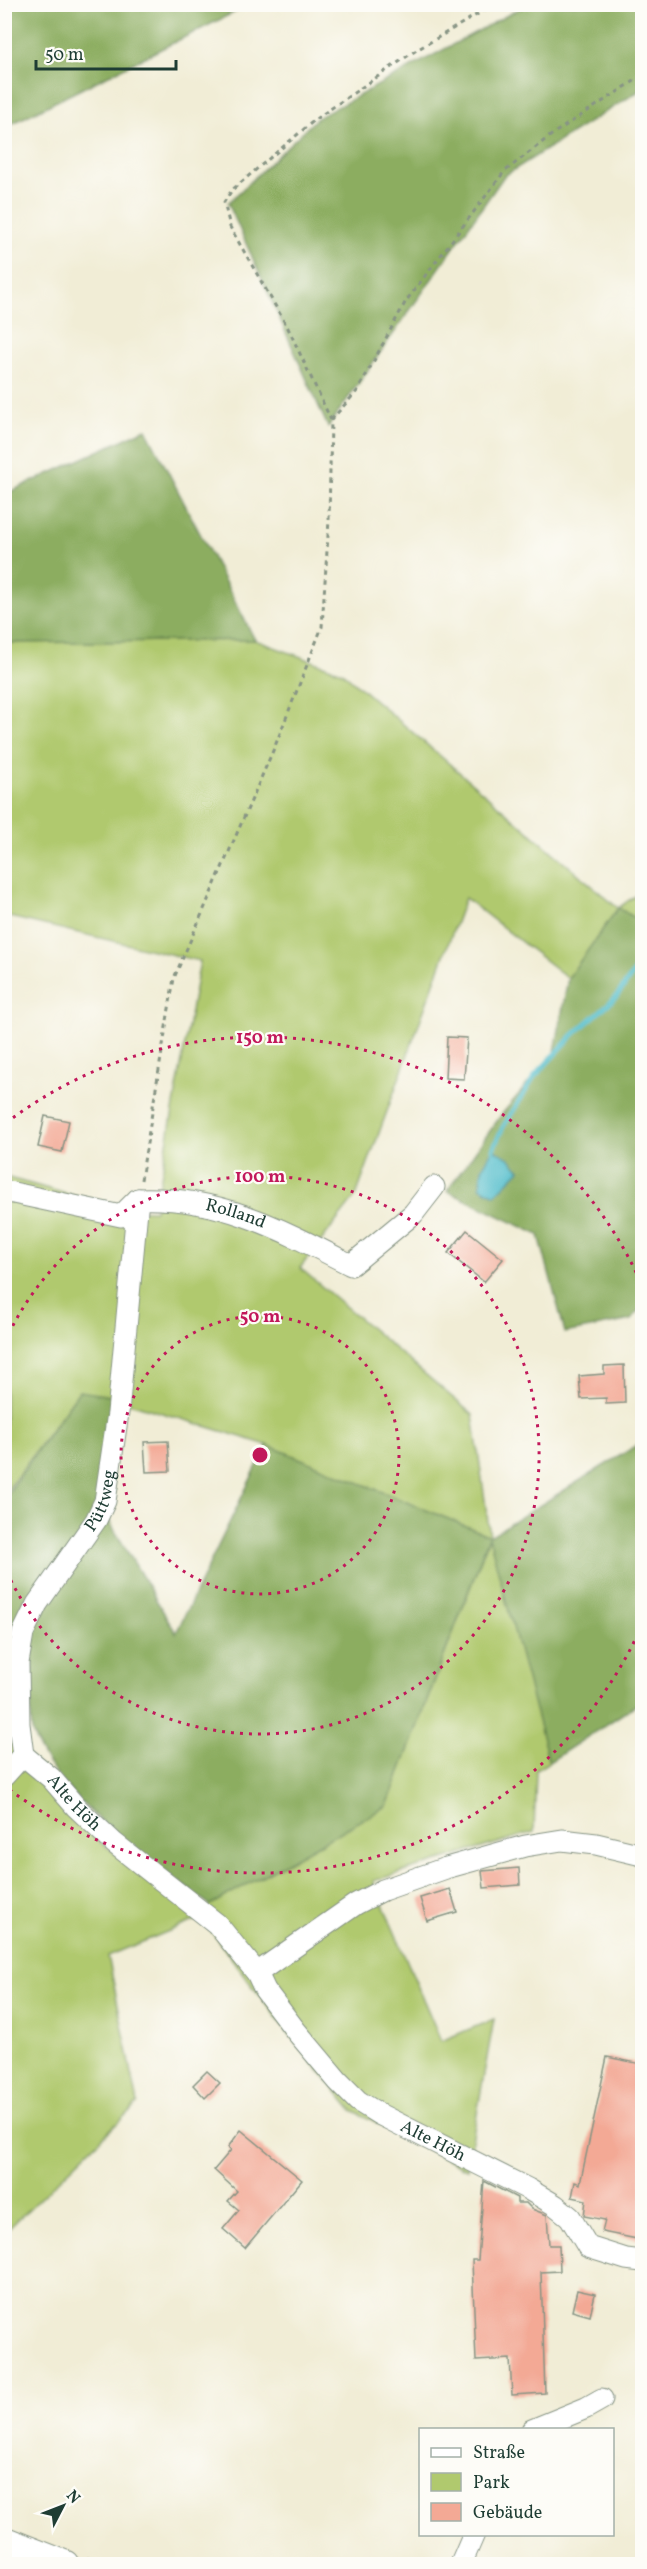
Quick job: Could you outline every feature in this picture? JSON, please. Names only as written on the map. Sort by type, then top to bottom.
[{"type":"main road","points":[[4,2540],[65,2565]]},
{"type":"lane","name":"Rolland","points":[[138,1199],[162,1198],[199,1202],[234,1211],[268,1224],[351,1265],[412,1214],[434,1187]]},
{"type":"lane","points":[[4,1191],[121,1216],[138,1199]]},
{"type":"lane","name":"Püttweg","points":[[22,1755],[18,1663],[23,1633],[37,1604],[96,1520],[105,1501],[118,1413],[138,1199]]},
{"type":"lane","points":[[4,1776],[22,1755]]},
{"type":"lane","name":"Alte Höh","points":[[22,1755],[51,1778],[76,1807],[114,1843],[217,1924],[257,1973],[265,1990],[296,2031],[358,2101],[555,2205],[570,2217],[588,2247],[627,2259],[642,2261]]},
{"type":"lane","points":[[257,1973],[356,1904],[383,1890],[446,1868],[525,1846],[562,1840],[596,1844],[642,1855]]},
{"type":"lane","points":[[537,2428],[602,2399]]},
{"type":"lane","points":[[461,2565],[474,2536]]},
{"type":"path","points":[[138,1199],[174,978],[275,746],[322,627],[330,520],[331,420],[288,328],[230,227],[224,202],[232,190],[317,118],[415,51],[495,4]]},
{"type":"path","points":[[331,420],[358,390],[406,301],[504,172],[554,133],[642,76]]},
{"type":"green space","points":[[5,4],[249,4],[249,5],[5,127]]},
{"type":"green space","points":[[526,5],[642,5],[642,89],[504,176],[328,427],[228,203],[317,118]]},
{"type":"green space","points":[[146,429],[255,640],[5,643],[5,494]]},
{"type":"green space","points":[[255,640],[342,672],[618,908],[568,978],[465,898],[356,1196],[300,1268],[473,1415],[490,1536],[267,1445],[136,1405],[79,1391],[5,1493],[5,1177],[122,1209],[155,1210],[200,961],[5,916],[5,643]]},
{"type":"green space","points":[[642,891],[642,922],[618,908]]},
{"type":"green space","points":[[618,908],[642,922],[642,1307],[631,1320],[565,1333],[539,1235],[447,1191],[502,1114],[555,1052],[568,978]]},
{"type":"green space","points":[[79,1391],[117,1397],[106,1516],[176,1633],[267,1445],[490,1536],[642,1442],[642,1701],[549,1762],[489,1537],[387,1806],[210,1905],[111,1829],[64,1784],[46,1760],[33,1735],[31,1711],[33,1662],[5,1653],[5,1497]]},
{"type":"green space","points":[[490,1536],[549,1762],[536,1770],[534,1832],[373,1881],[441,2041],[494,2019],[467,2169],[352,2110],[291,2037],[201,1918],[210,1905],[387,1806]]},
{"type":"green space","points":[[5,1653],[7,1737],[32,1775],[95,1838],[201,1918],[108,1956],[138,2103],[5,2232]]},
{"type":"water","points":[[493,1149],[509,1158],[520,1170],[495,1195],[480,1187],[482,1169]]},
{"type":"building","points":[[447,1037],[467,1038],[464,1079],[445,1078]]},
{"type":"building","points":[[45,1116],[69,1121],[62,1152],[38,1147]]},
{"type":"building","points":[[467,1230],[503,1259],[484,1282],[448,1253]]},
{"type":"building","points":[[624,1365],[625,1403],[606,1404],[606,1398],[581,1399],[579,1376],[604,1374],[604,1366]]},
{"type":"building","points":[[168,1441],[170,1471],[146,1472],[144,1442]]},
{"type":"building","points":[[519,1868],[520,1885],[484,1888],[482,1871]]},
{"type":"building","points":[[450,1889],[457,1912],[427,1921],[420,1898]]},
{"type":"building","points":[[607,2057],[642,2064],[642,2240],[602,2232],[605,2220],[584,2216],[586,2200],[572,2197],[575,2182],[580,2184]]},
{"type":"building","points":[[207,2071],[220,2083],[205,2098],[193,2085]]},
{"type":"building","points":[[241,2130],[302,2180],[245,2248],[223,2229],[239,2210],[228,2201],[237,2191],[214,2170],[231,2150],[228,2147]]},
{"type":"building","points":[[484,2181],[517,2198],[517,2203],[526,2203],[532,2209],[547,2215],[549,2245],[559,2245],[560,2271],[541,2272],[545,2393],[512,2395],[510,2359],[476,2361],[472,2260],[478,2260]]},
{"type":"building","points":[[577,2290],[595,2294],[590,2316],[572,2311]]},
{"type":"waterway","points":[[493,1149],[503,1127],[535,1076],[573,1035],[616,997],[642,961]]}]
